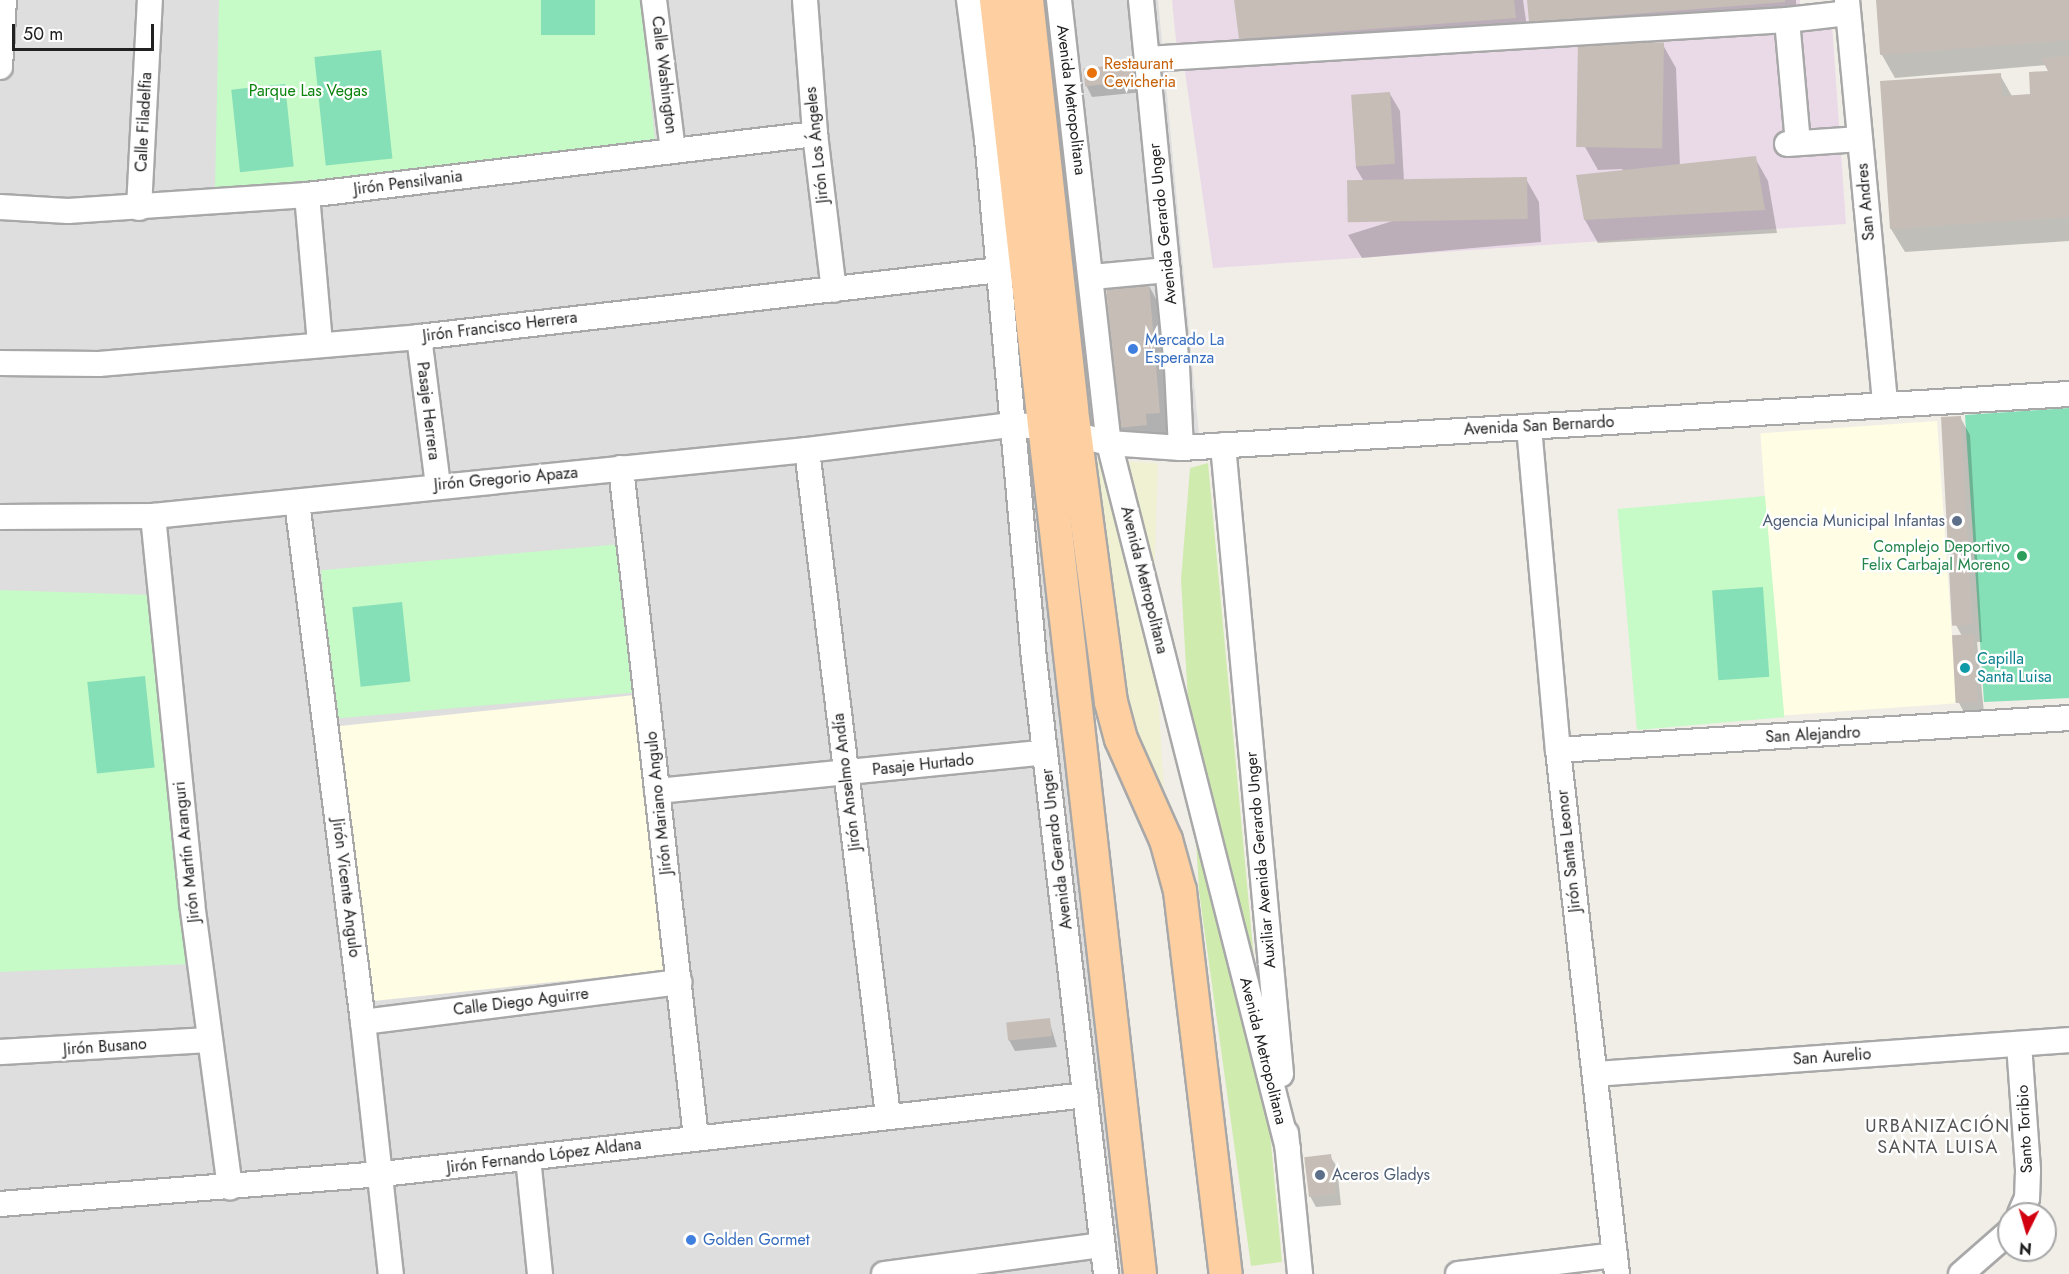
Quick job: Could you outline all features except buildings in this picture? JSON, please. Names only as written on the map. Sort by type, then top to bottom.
[{"type":"main road","points":[[996,0],[1140,1274]]},
{"type":"main road","name":"Avenida Metropolitana","points":[[1027,0],[1076,437]]},
{"type":"main road","points":[[1076,437],[1111,702],[1120,739],[1166,840],[1180,891],[1226,1274]]},
{"type":"street","points":[[0,67],[4,0]]},
{"type":"street","name":"Calle Filadelfia","points":[[139,208],[150,0]]},
{"type":"street","name":"Calle Washington","points":[[654,0],[673,150]]},
{"type":"street","name":"Jirón Los Ángeles","points":[[804,0],[814,134],[834,290]]},
{"type":"street","points":[[969,0],[999,270],[1011,424]]},
{"type":"street","name":"Avenida Metropolitana","points":[[1059,0],[1109,443],[1288,1149]]},
{"type":"street","name":"Avenida Gerardo Unger","points":[[1142,0],[1168,270],[1181,448]]},
{"type":"street","points":[[1147,59],[1787,20],[1848,7]]},
{"type":"street","name":"San Andres","points":[[1848,7],[1885,405]]},
{"type":"street","points":[[1787,20],[1793,144],[1860,139]]},
{"type":"street","name":"Jirón Pensilvania","points":[[0,207],[68,211],[307,195],[814,134]]},
{"type":"street","points":[[307,195],[320,344]]},
{"type":"street","name":"Jirón Francisco Herrera","points":[[0,363],[99,364],[419,337],[999,270]]},
{"type":"street","points":[[1092,277],[1168,270]]},
{"type":"street","name":"Pasaje Herrera","points":[[419,337],[438,485]]},
{"type":"street","name":"Avenida San Bernardo","points":[[1011,424],[1044,427],[1076,437],[1109,443],[1181,448],[2069,394]]},
{"type":"street","name":"Avenida Gerardo Unger","points":[[1011,424],[1106,1274]]},
{"type":"street","name":"Jirón Gregorio Apaza","points":[[0,517],[153,516],[438,485],[807,450],[1011,424]]},
{"type":"street","name":"Jirón Santa Leonor","points":[[1529,427],[1558,750],[1616,1265]]},
{"type":"street","name":"Auxiliar Avenida Gerardo Unger","points":[[1223,445],[1300,1274]]},
{"type":"street","name":"Jirón Anselmo Andía","points":[[807,450],[888,1115]]},
{"type":"street","name":"Jirón Mariano Angulo","points":[[621,468],[696,1138]]},
{"type":"street","name":"Jirón Vicente Angulo","points":[[297,502],[382,1174],[391,1274]]},
{"type":"street","name":"Jirón Martín Aranguri","points":[[153,516],[210,1040],[230,1187]]},
{"type":"street","name":"San Alejandro","points":[[1558,750],[2069,718]]},
{"type":"street","name":"Pasaje Hurtado","points":[[657,791],[1046,752]]},
{"type":"street","name":"Calle Diego Aguirre","points":[[363,1022],[679,982]]},
{"type":"street","name":"Jirón Busano","points":[[0,1052],[210,1040]]},
{"type":"street","name":"San Aurelio","points":[[1595,1074],[2069,1040]]},
{"type":"street","name":"Santo Toribio","points":[[2019,1044],[2028,1171],[2024,1202]]},
{"type":"street","name":"Jirón Fernando López Aldana","points":[[0,1204],[382,1174],[888,1115],[1086,1095]]},
{"type":"street","points":[[528,1158],[540,1274]]},
{"type":"street","points":[[1961,1274],[1997,1242]]},
{"type":"street","points":[[884,1274],[949,1270],[1102,1245]]},
{"type":"street","points":[[1458,1274],[1616,1265]]},
{"type":"shaded area","points":[[0,0],[1158,0],[1201,457],[1031,437],[1121,1274],[0,1274]]},
{"type":"shaded area","points":[[1172,0],[1800,0],[1800,10],[1831,10],[1846,224],[1213,268],[1182,51],[1177,51]]},
{"type":"shaded area","points":[[1937,421],[1957,703],[1780,716],[1760,433]]},
{"type":"shaded area","points":[[635,695],[664,970],[367,1002],[338,726]]},
{"type":"green space","name":"Parque Las Vegas","points":[[219,0],[641,0],[655,141],[302,182],[215,188]]},
{"type":"green space","points":[[541,0],[595,0],[595,35],[541,35]]},
{"type":"green space","points":[[381,50],[392,158],[326,165],[314,57]]},
{"type":"green space","points":[[285,84],[294,167],[240,172],[231,90]]},
{"type":"green space","name":"Complejo Deportivo Felix Carbajal Moreno","points":[[2069,408],[2069,698],[1984,702],[1965,415]]},
{"type":"green space","points":[[1093,460],[1158,463],[1153,611],[1164,791],[1151,792],[1130,737]]},
{"type":"green space","points":[[1208,463],[1282,1262],[1251,1266],[1199,891],[1181,580],[1190,468]]},
{"type":"green space","points":[[1765,496],[1784,717],[1637,730],[1618,509]]},
{"type":"green space","points":[[622,544],[635,692],[334,719],[321,570]]},
{"type":"green space","points":[[1763,587],[1769,677],[1718,680],[1712,591]]},
{"type":"green space","points":[[0,590],[151,595],[190,964],[0,972]]},
{"type":"green space","points":[[402,602],[410,682],[361,687],[352,607]]},
{"type":"green space","points":[[145,676],[155,767],[97,774],[87,682]]},
{"type":"place","name":"Restaurant Cevicheria","points":[[1092,73]]},
{"type":"place","name":"Mercado La Esperanza","points":[[1133,349]]},
{"type":"place","name":"Agencia Municipal Infantas","points":[[1957,521]]},
{"type":"place","name":"Complejo Deportivo Felix Carbajal Moreno","points":[[2022,556]]},
{"type":"place","name":"Capilla Santa Luisa","points":[[1965,668]]},
{"type":"place","name":"Aceros Gladys","points":[[1320,1175]]},
{"type":"place","name":"Golden Gormet","points":[[691,1240]]},
{"type":"district","name":"URBANIZACIÓN SANTA LUISA","points":[[1938,1137]]}]
